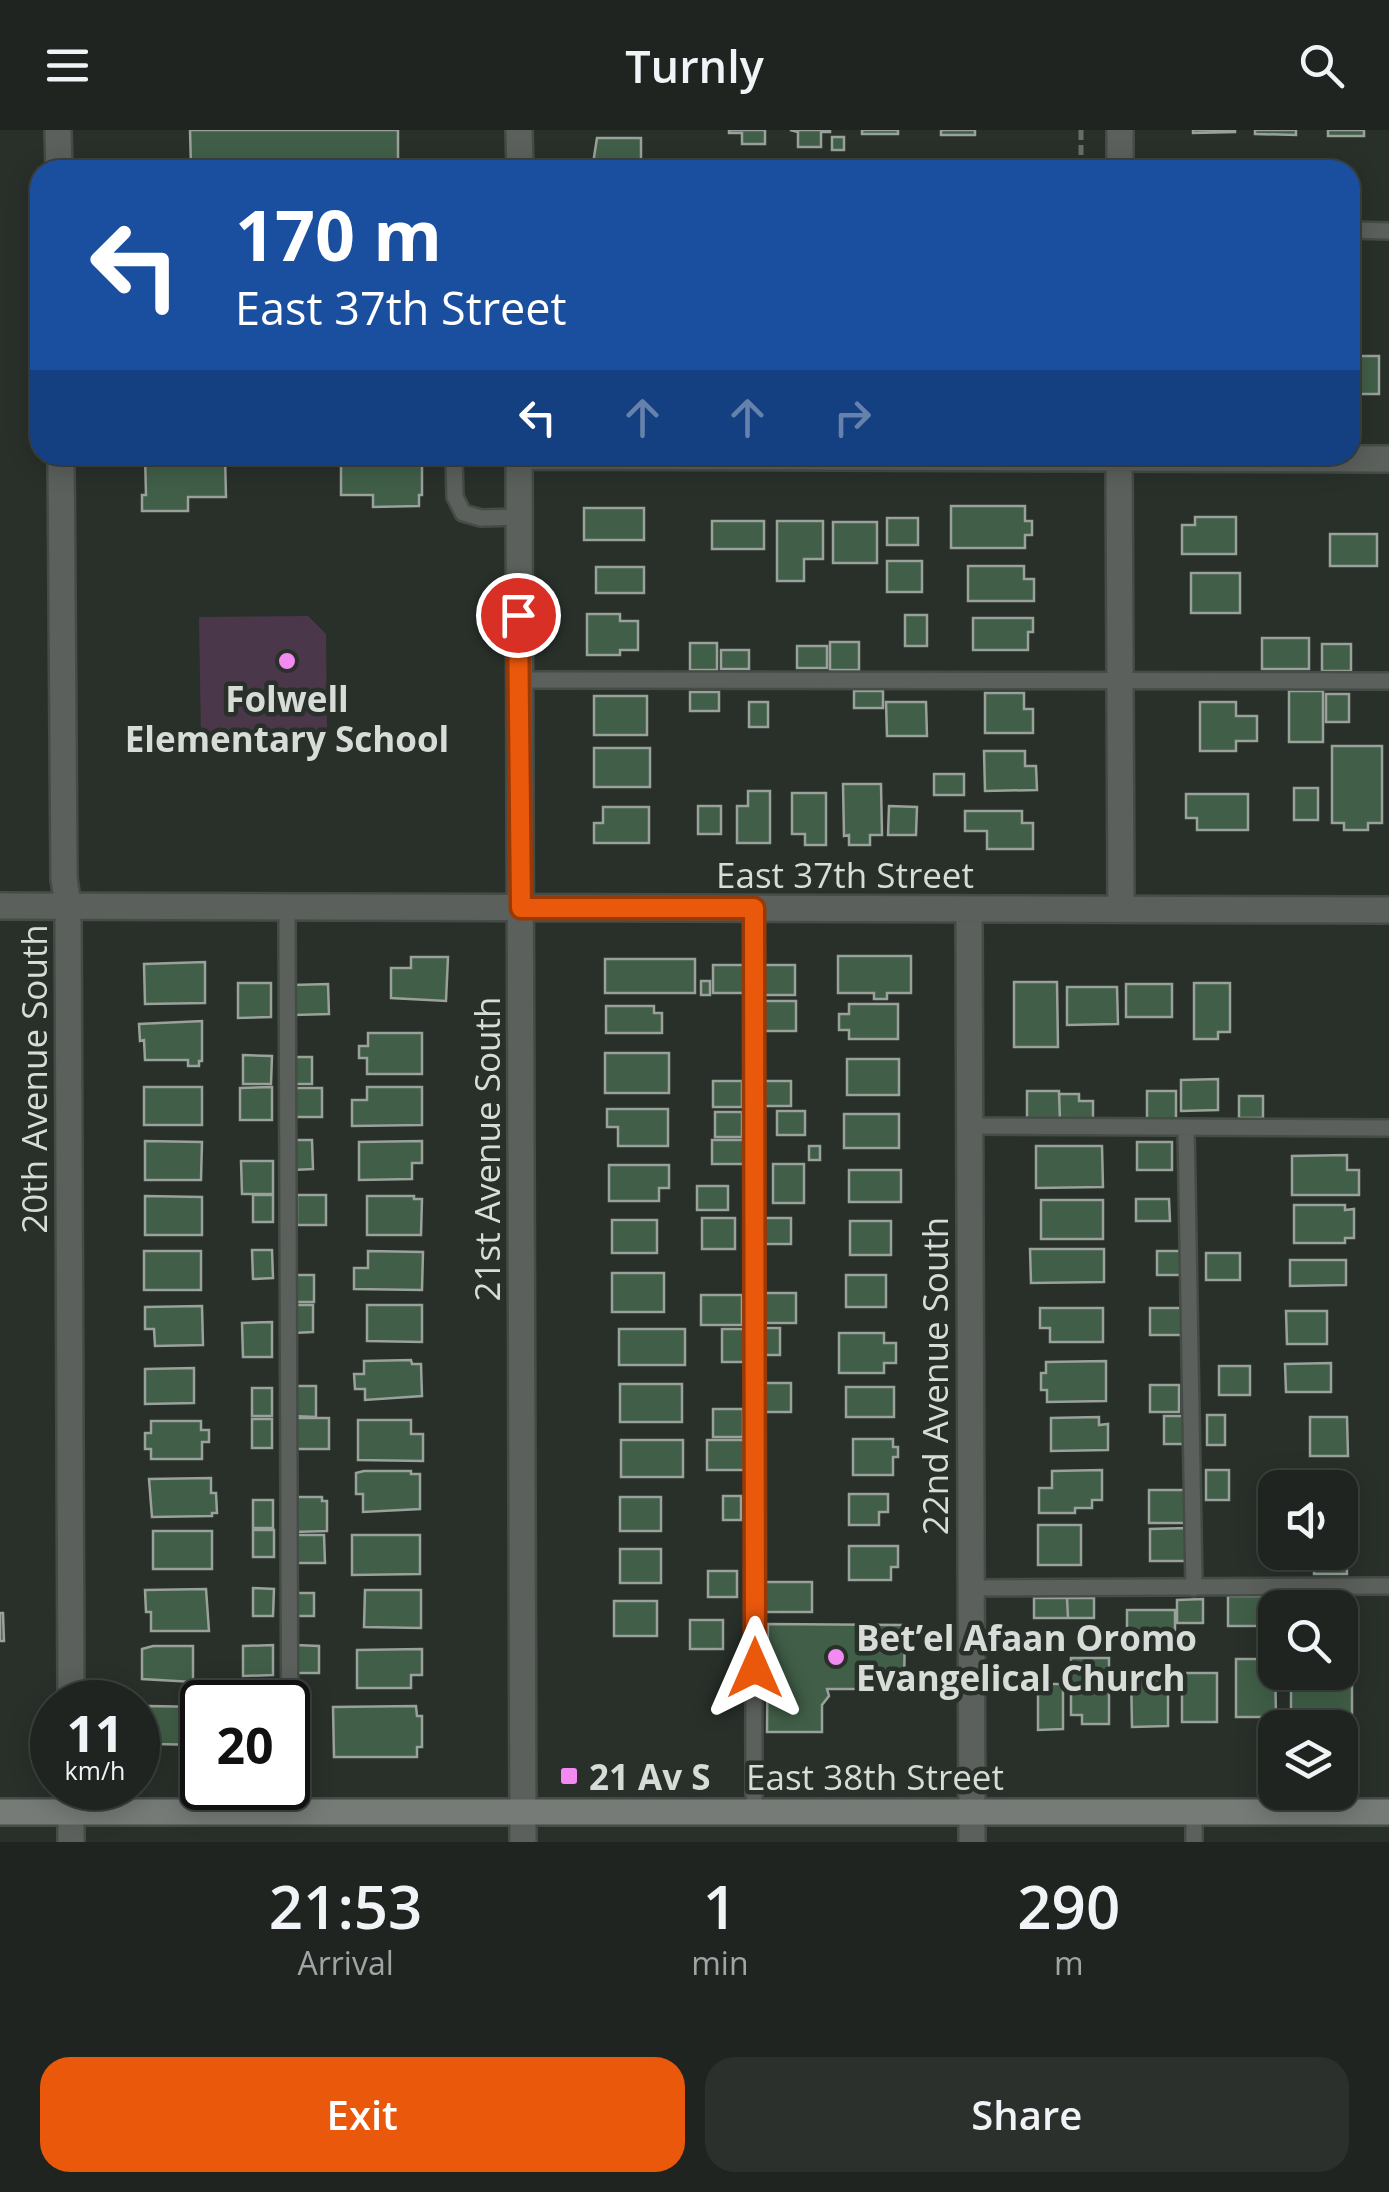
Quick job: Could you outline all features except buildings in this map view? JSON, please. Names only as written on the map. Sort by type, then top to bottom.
[{"type":"street","points":[[58,130],[59,160]]},
{"type":"street","points":[[519,130],[520,160]]},
{"type":"street","points":[[1120,130],[1120,160]]},
{"type":"street","points":[[1360,459],[1389,459]]},
{"type":"street","name":"20th Avenue South","points":[[61,465],[64,880],[68,906],[70,1680]]},
{"type":"street","name":"21st Avenue South","points":[[519,465],[523,1842]]},
{"type":"street","points":[[1119,465],[1121,908]]},
{"type":"street","name":"East 37th Street","points":[[0,906],[1389,910]]},
{"type":"street","name":"22nd Avenue South","points":[[969,910],[972,1842]]},
{"type":"street","name":"East 38th Street","points":[[160,1805],[290,1813],[1389,1812]]},
{"type":"street","name":"East 38th Street","points":[[0,1812],[30,1807]]},
{"type":"street","points":[[71,1810],[71,1842]]},
{"type":"lane","points":[[1360,230],[1389,231]]},
{"type":"lane","points":[[454,465],[455,498],[463,513],[481,518],[520,518]]},
{"type":"lane","points":[[518,680],[1389,680]]},
{"type":"lane","points":[[288,908],[290,1813]]},
{"type":"lane","points":[[754,908],[754,1811]]},
{"type":"lane","points":[[969,1126],[1389,1128]]},
{"type":"lane","points":[[1186,1127],[1194,1588]]},
{"type":"lane","points":[[969,1588],[1389,1586]]},
{"type":"lane","points":[[1194,1812],[1194,1842]]},
{"type":"path","points":[[1081,130],[1081,160]]},
{"type":"shaded area","points":[[308,616],[326,634],[327,740],[201,739],[199,617]]},
{"type":"place","name":"Folwell Elementary School","points":[[287,661]]},
{"type":"place","name":"Bet’el Afaan Oromo Evangelical Church","points":[[836,1657]]},
{"type":"place","name":"21 Av S","points":[[569,1776]]},
{"type":"route","points":[[518,615],[521,908],[754,908],[755,1668]]}]
